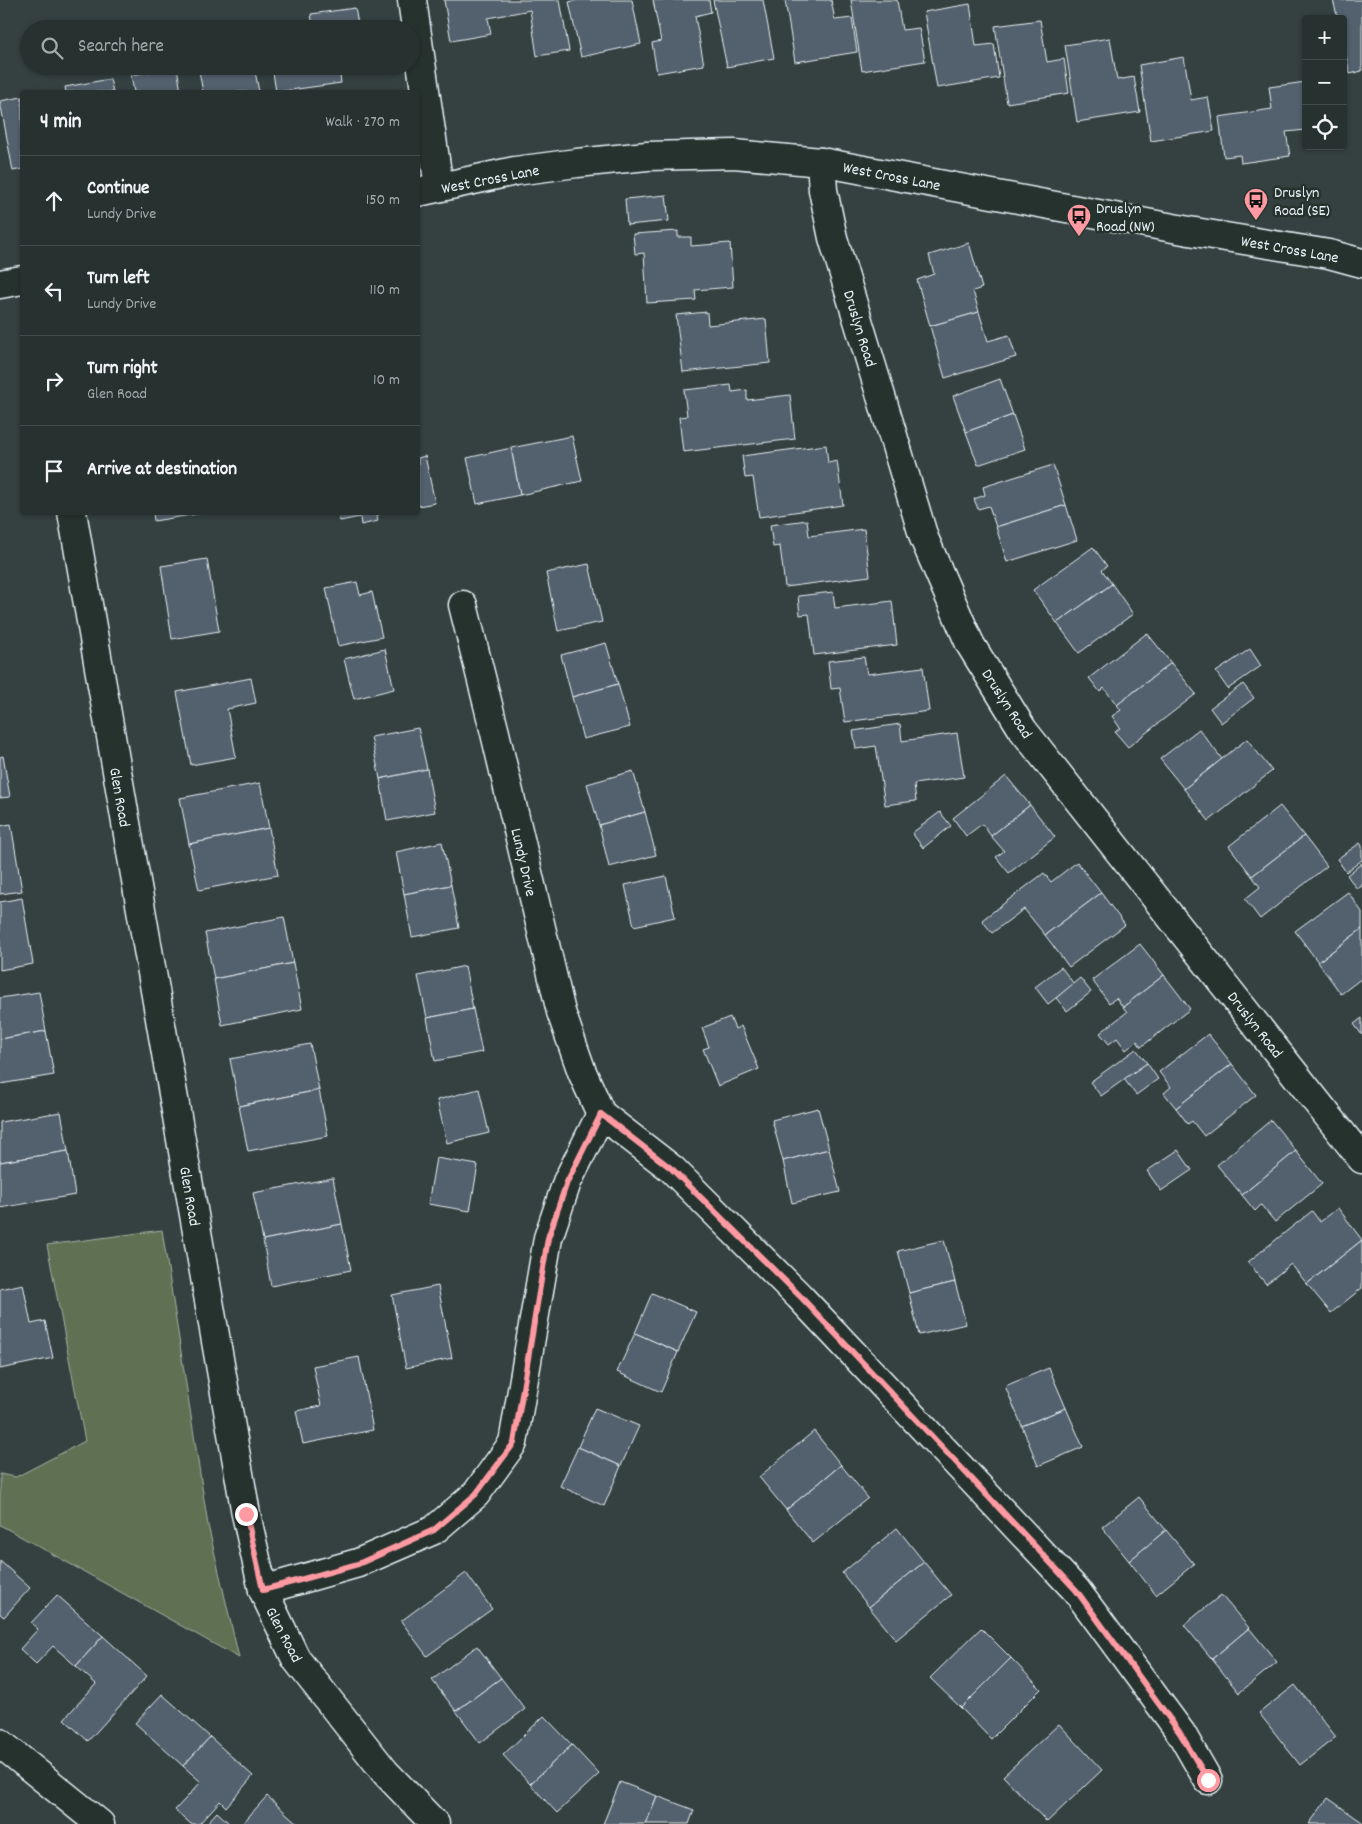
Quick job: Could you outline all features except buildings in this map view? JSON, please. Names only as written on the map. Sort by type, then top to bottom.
[{"type":"street","points":[[412,0],[414,20]]},
{"type":"street","points":[[418,75],[420,90]]},
{"type":"street","points":[[420,95],[428,190]]},
{"type":"street","name":"West Cross Lane","points":[[428,190],[515,171],[647,156],[734,154],[821,162],[1189,231],[1329,254],[1362,263]]},
{"type":"street","name":"Druslyn Road","points":[[821,162],[832,238],[924,538],[970,644],[1024,730],[1362,1159]]},
{"type":"street","points":[[0,284],[20,280]]},
{"type":"street","name":"Glen Road","points":[[73,515],[244,1504],[263,1590],[296,1659],[385,1772],[435,1824]]},
{"type":"street","name":"Lundy Drive","points":[[463,606],[561,1012],[582,1072],[601,1114],[672,1169],[800,1296],[1076,1590],[1180,1733],[1208,1780]]},
{"type":"street","points":[[263,1590],[358,1564],[434,1530],[476,1494],[514,1443],[548,1238],[567,1182],[601,1114]]},
{"type":"street","points":[[0,1743],[100,1824]]},
{"type":"green space","points":[[162,1230],[208,1525],[239,1658],[0,1525],[0,1474],[16,1477],[85,1441],[47,1245]]},
{"type":"place","name":"Druslyn Road (SE)","points":[[1256,221]]},
{"type":"place","name":"Druslyn Road (NW)","points":[[1079,237]]},
{"type":"route","points":[[246,1514],[263,1590],[358,1564],[434,1530],[476,1494],[514,1443],[548,1238],[567,1182],[601,1114],[672,1169],[800,1296],[1076,1590],[1180,1733],[1208,1780]]}]
